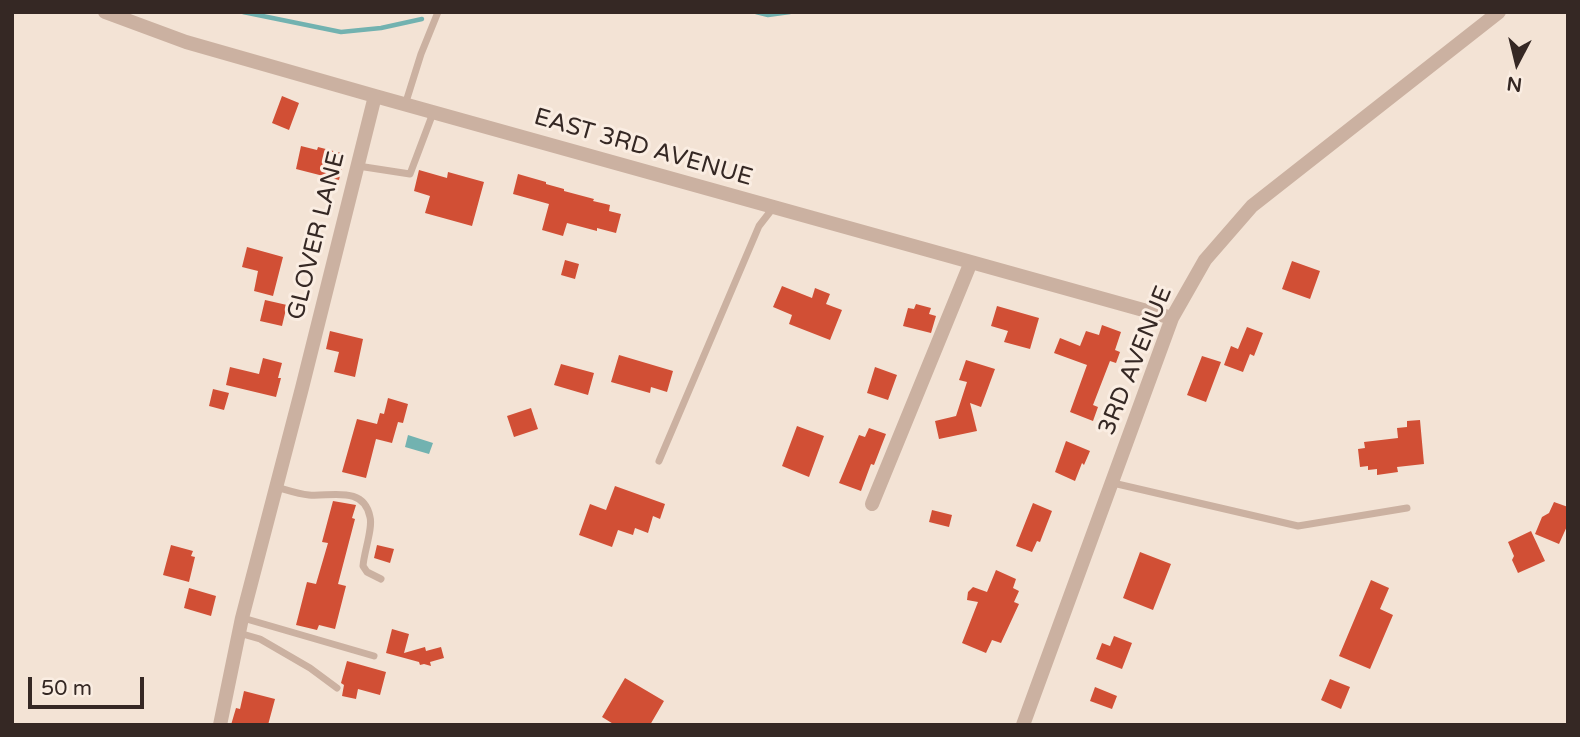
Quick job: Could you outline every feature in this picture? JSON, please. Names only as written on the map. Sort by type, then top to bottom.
[{"type":"street","name":"EAST 3RD AVENUE","points":[[105,12],[186,42],[405,105],[1172,318]]},
{"type":"street","name":"3RD AVENUE","points":[[1023,725],[1172,318],[1205,260],[1252,206],[1500,12]]},
{"type":"street","name":"GLOVER LANE","points":[[220,725],[240,625],[375,96]]},
{"type":"street","points":[[872,504],[971,262]]},
{"type":"lane","points":[[405,105],[438,12]]},
{"type":"lane","points":[[358,166],[410,174],[433,113]]},
{"type":"lane","points":[[659,461],[759,226],[774,208]]},
{"type":"lane","points":[[1113,483],[1298,526],[1407,508]]},
{"type":"lane","points":[[276,487],[310,496],[343,494],[360,499],[367,506],[371,518],[363,566],[367,572],[381,579]]},
{"type":"lane","points":[[240,625],[374,656]]},
{"type":"lane","points":[[240,625],[337,688]]},
{"type":"water","points":[[408,435],[433,443],[429,454],[405,447]]},
{"type":"building","points":[[282,96],[299,103],[289,130],[272,123]]},
{"type":"building","points":[[301,146],[345,154],[339,180],[296,169]]},
{"type":"building","points":[[419,170],[447,178],[448,172],[484,182],[472,226],[425,213],[430,196],[414,191]]},
{"type":"building","points":[[518,174],[610,205],[609,211],[621,214],[616,233],[567,223],[563,236],[542,230],[549,204],[513,194]]},
{"type":"building","points":[[247,247],[283,257],[273,296],[254,291],[258,271],[242,267]]},
{"type":"building","points":[[565,260],[579,264],[575,279],[561,275]]},
{"type":"building","points":[[1292,261],[1320,271],[1310,299],[1282,289]]},
{"type":"building","points":[[782,286],[812,298],[815,288],[830,294],[826,304],[842,310],[830,340],[789,324],[792,315],[773,307]]},
{"type":"building","points":[[265,300],[287,305],[282,326],[260,321]]},
{"type":"building","points":[[916,304],[931,308],[929,314],[936,316],[931,333],[903,326],[908,308],[914,309]]},
{"type":"building","points":[[997,306],[1039,318],[1030,349],[1004,342],[1008,331],[991,326]]},
{"type":"building","points":[[1102,325],[1121,332],[1115,350],[1120,352],[1116,363],[1110,361],[1093,405],[1098,407],[1093,421],[1070,412],[1087,365],[1054,353],[1060,338],[1080,346],[1086,331],[1099,335]]},
{"type":"building","points":[[1247,327],[1263,333],[1254,356],[1250,354],[1243,372],[1224,365],[1231,346],[1238,349]]},
{"type":"building","points":[[330,331],[363,339],[355,377],[334,372],[339,352],[326,349]]},
{"type":"building","points":[[619,355],[673,371],[667,392],[651,387],[650,393],[611,382]]},
{"type":"building","points":[[1202,356],[1221,362],[1206,402],[1187,395]]},
{"type":"building","points":[[263,358],[282,363],[276,397],[226,385],[230,367],[259,374]]},
{"type":"building","points":[[966,360],[995,369],[981,407],[970,403],[977,431],[939,439],[935,421],[956,416],[967,382],[959,380]]},
{"type":"building","points":[[561,364],[594,373],[588,395],[554,385]]},
{"type":"building","points":[[875,367],[897,375],[888,400],[867,393]]},
{"type":"building","points":[[213,389],[229,393],[224,410],[209,406]]},
{"type":"building","points":[[388,398],[408,404],[403,423],[398,422],[392,443],[376,439],[366,478],[342,472],[357,419],[377,424],[380,413],[384,414]]},
{"type":"building","points":[[531,408],[538,429],[514,437],[507,416]]},
{"type":"building","points":[[1420,420],[1424,464],[1397,467],[1398,472],[1377,475],[1377,469],[1360,467],[1358,449],[1365,448],[1364,442],[1398,438],[1397,428],[1407,427],[1407,421]]},
{"type":"building","points":[[797,426],[824,436],[809,477],[782,466]]},
{"type":"building","points":[[869,428],[886,434],[861,491],[839,483],[859,435],[865,437]]},
{"type":"building","points":[[1066,441],[1090,451],[1075,481],[1055,472]]},
{"type":"building","points":[[615,486],[665,504],[660,519],[653,516],[648,533],[635,528],[633,535],[618,530],[612,547],[579,535],[590,504],[606,510]]},
{"type":"building","points":[[333,501],[356,505],[352,518],[355,519],[338,584],[346,586],[335,629],[319,625],[317,630],[296,625],[307,582],[316,584],[328,543],[322,542]]},
{"type":"building","points":[[1554,502],[1568,507],[1568,524],[1559,544],[1535,534],[1542,517],[1549,513]]},
{"type":"building","points":[[1033,503],[1052,511],[1040,542],[1037,541],[1032,552],[1016,546]]},
{"type":"building","points":[[932,510],[952,515],[949,527],[929,522]]},
{"type":"building","points":[[1531,531],[1545,561],[1518,573],[1508,542]]},
{"type":"building","points":[[171,545],[193,551],[191,556],[195,557],[189,582],[163,575]]},
{"type":"building","points":[[377,545],[394,549],[390,563],[374,558]]},
{"type":"building","points":[[1140,552],[1171,564],[1153,610],[1123,598]]},
{"type":"building","points":[[996,570],[1016,579],[1013,588],[1019,591],[1014,602],[1019,604],[1001,643],[992,640],[986,653],[962,643],[978,602],[967,600],[968,592],[973,587],[987,592]]},
{"type":"building","points":[[1371,580],[1389,588],[1380,609],[1393,615],[1370,669],[1339,656]]},
{"type":"building","points":[[189,588],[216,596],[211,616],[184,608]]},
{"type":"building","points":[[392,629],[409,634],[404,653],[425,647],[426,651],[441,647],[444,658],[430,662],[431,666],[386,653]]},
{"type":"building","points":[[1114,636],[1132,643],[1122,669],[1096,659],[1102,643],[1110,646]]},
{"type":"building","points":[[347,661],[386,672],[380,695],[358,689],[356,699],[342,696],[344,685],[341,683]]},
{"type":"building","points":[[625,678],[664,701],[650,725],[615,725],[602,717]]},
{"type":"building","points":[[1330,679],[1350,687],[1341,709],[1321,700]]},
{"type":"building","points":[[1095,687],[1117,696],[1112,709],[1090,701]]},
{"type":"building","points":[[244,691],[275,699],[268,725],[231,725],[236,708],[240,709]]},
{"type":"waterway","points":[[243,12],[341,32],[381,28],[422,19]]},
{"type":"waterway","points":[[756,12],[768,15],[790,12]]}]
